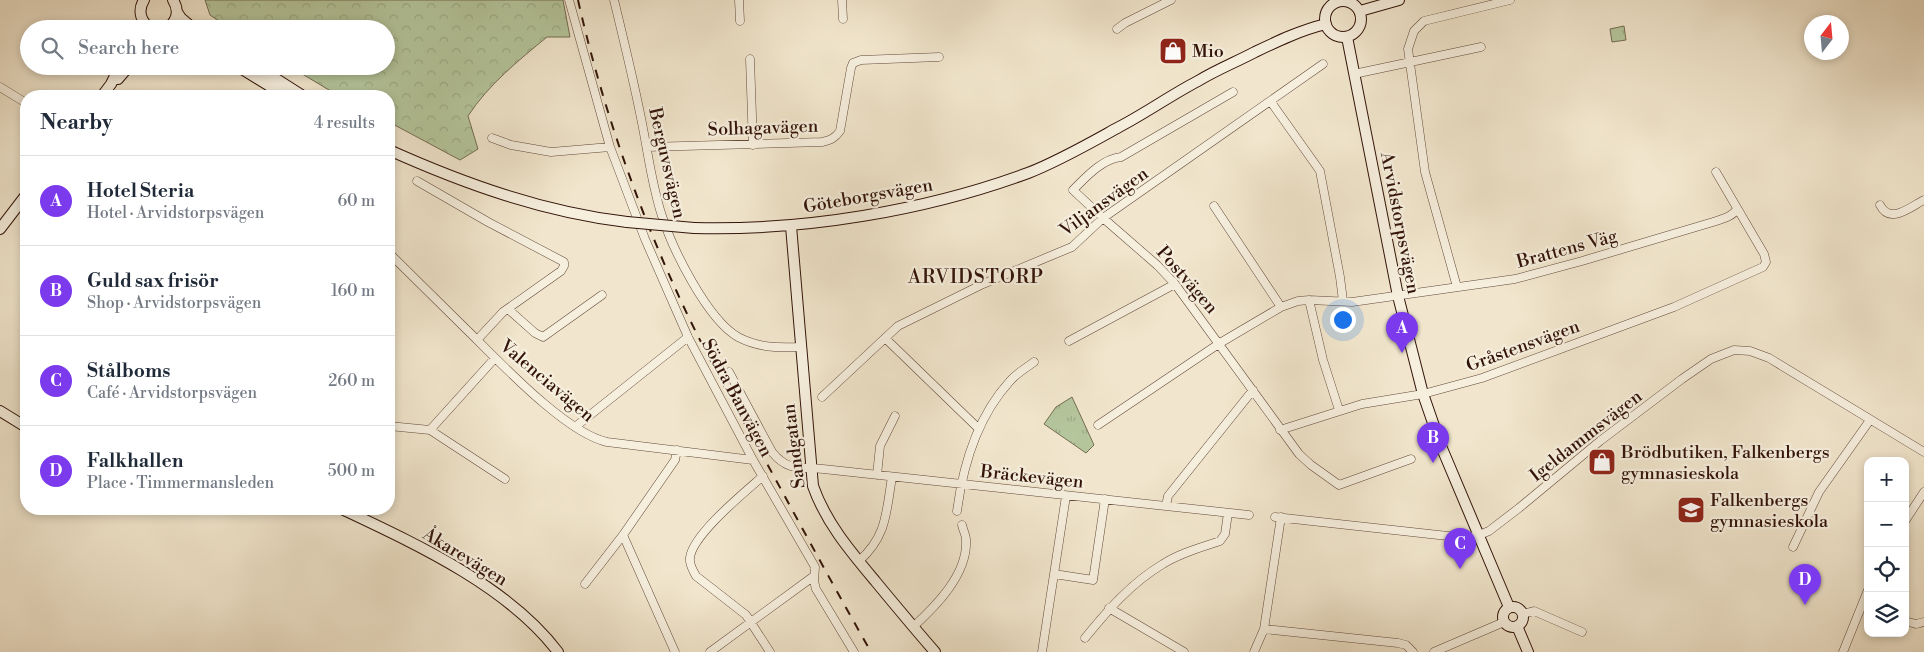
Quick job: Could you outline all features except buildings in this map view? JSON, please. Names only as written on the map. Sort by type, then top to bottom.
[{"type":"main road","points":[[133,0],[141,14]]},
{"type":"main road","points":[[173,0],[177,12],[183,20]]},
{"type":"main road","points":[[1360,11],[1399,0]]},
{"type":"main road","points":[[1337,1],[1350,2],[1360,11],[1362,18],[1356,32],[1348,37],[1335,36],[1330,32],[1326,24],[1327,10],[1337,1]]},
{"type":"main road","points":[[174,20],[177,12]]},
{"type":"main road","name":"Göteborgsvägen","points":[[395,153],[431,169],[488,190],[571,214],[627,222],[694,228],[728,229],[791,226],[883,212],[959,196],[1030,172],[1121,126],[1198,80],[1289,36],[1326,24]]},
{"type":"main road","name":"Arvidstorpsvägen","points":[[1348,37],[1398,296],[1423,394],[1441,446],[1509,607]]},
{"type":"main road","points":[[111,84],[116,75]]},
{"type":"main road","points":[[106,90],[120,75]]},
{"type":"main road","points":[[252,75],[276,90]]},
{"type":"main road","points":[[270,75],[294,90]]},
{"type":"main road","points":[[0,229],[20,203]]},
{"type":"main road","name":"Sandgatan","points":[[791,226],[812,482],[820,505],[832,526],[935,652]]},
{"type":"main road","points":[[0,411],[20,423]]},
{"type":"main road","name":"Åkarevägen","points":[[355,515],[395,534],[496,593],[532,621],[558,652]]},
{"type":"main road","points":[[1509,607],[1516,607],[1523,614],[1523,620],[1517,626],[1508,626],[1504,622],[1503,615],[1509,607]]},
{"type":"main road","points":[[1517,626],[1528,652]]},
{"type":"street","name":"Södra Banvägen","points":[[570,0],[610,147],[645,239],[688,337],[752,460],[815,567],[816,589],[854,652]]},
{"type":"street","name":"Berguvsvägen","points":[[614,0],[661,215],[671,240],[693,282],[710,310],[725,327],[737,336],[754,344],[777,348],[801,347]]},
{"type":"street","points":[[739,0],[740,21]]},
{"type":"street","points":[[842,0],[843,19]]},
{"type":"street","points":[[1118,29],[1125,23],[1171,0]]},
{"type":"street","points":[[1457,287],[1425,172],[1408,62],[1408,49],[1410,39],[1418,25],[1424,20],[1510,0]]},
{"type":"street","points":[[1354,74],[1482,47]]},
{"type":"street","name":"Solhagavägen","points":[[647,147],[822,142],[835,138],[840,131],[851,68],[856,62],[861,60],[939,58]]},
{"type":"street","points":[[750,59],[753,145]]},
{"type":"street","name":"Viljansvägen","points":[[822,397],[898,326],[983,284],[1072,247],[1103,218],[1323,64]]},
{"type":"street","points":[[0,87],[20,99]]},
{"type":"street","name":"Postvägen","points":[[1233,92],[1121,157],[1112,158],[1073,190],[1157,265],[1175,284],[1220,343],[1280,430],[1299,454],[1311,465],[1339,485],[1412,459]]},
{"type":"street","points":[[1271,102],[1320,172],[1343,301]]},
{"type":"street","points":[[492,138],[511,144],[552,152],[610,147]]},
{"type":"street","points":[[1716,172],[1736,204],[1737,209]]},
{"type":"street","points":[[417,181],[488,222],[564,262],[561,270],[508,309],[477,340]]},
{"type":"street","points":[[1880,205],[1886,213],[1895,215],[1924,200]]},
{"type":"street","points":[[1214,206],[1281,307]]},
{"type":"street","name":"Brattens Väg","points":[[1098,425],[1220,343],[1281,307],[1309,300],[1343,301],[1398,296],[1514,279],[1582,261],[1726,218],[1737,209]]},
{"type":"street","name":"Gråstensvägen","points":[[1280,430],[1289,429],[1339,410],[1362,404],[1423,394],[1482,378],[1674,307],[1759,269],[1766,262],[1764,254],[1737,209]]},
{"type":"street","name":"Valenciavägen","points":[[395,259],[495,358],[545,403],[575,427],[597,440],[752,460]]},
{"type":"street","points":[[1068,341],[1175,284]]},
{"type":"street","points":[[508,309],[535,333],[543,337],[602,295]]},
{"type":"street","points":[[1309,300],[1323,360],[1339,410]]},
{"type":"street","points":[[575,427],[688,337]]},
{"type":"street","points":[[885,338],[979,429]]},
{"type":"street","name":"Igeldammsvägen","points":[[1479,535],[1488,531],[1519,508],[1682,379],[1711,359],[1734,350],[1757,353],[1769,358],[1924,452]]},
{"type":"street","points":[[430,430],[495,358]]},
{"type":"street","points":[[957,511],[960,485],[982,420],[1010,381],[1034,362]]},
{"type":"street","name":"Bräckevägen","points":[[730,372],[772,452],[779,461],[786,465],[798,468],[1249,514]]},
{"type":"street","points":[[1166,506],[1168,496],[1253,390]]},
{"type":"street","points":[[878,475],[880,446],[895,416]]},
{"type":"street","points":[[1794,547],[1819,492],[1870,420]]},
{"type":"street","points":[[395,427],[430,430],[505,479]]},
{"type":"street","points":[[585,584],[623,535],[676,460],[677,450]]},
{"type":"street","points":[[763,476],[702,533],[694,546],[690,558],[691,567],[696,576],[746,615],[770,652]]},
{"type":"street","points":[[859,561],[869,552],[879,538],[885,524],[892,477]]},
{"type":"street","points":[[1909,515],[1924,492]]},
{"type":"street","points":[[1042,652],[1066,496]]},
{"type":"street","points":[[1054,574],[1093,580],[1105,499]]},
{"type":"street","points":[[1085,638],[1109,608],[1124,593],[1164,563],[1220,540],[1225,534],[1228,513]]},
{"type":"street","points":[[1254,652],[1264,629],[1278,517],[1466,538],[1479,535]]},
{"type":"street","points":[[913,627],[934,608],[953,581],[965,551],[966,539],[962,525]]},
{"type":"street","points":[[623,535],[675,652]]},
{"type":"street","points":[[710,652],[814,576]]},
{"type":"street","points":[[1109,608],[1184,652]]},
{"type":"street","points":[[1843,652],[1864,608]]},
{"type":"street","points":[[1523,614],[1534,612],[1582,632]]},
{"type":"street","points":[[1434,652],[1504,622]]},
{"type":"street","points":[[1909,622],[1916,624],[1924,622]]},
{"type":"street","points":[[1264,629],[1398,643],[1406,645],[1413,652]]},
{"type":"green space","points":[[205,0],[563,0],[570,37],[547,37],[504,74],[485,94],[468,116],[478,149],[460,160],[395,125],[395,90],[329,90],[304,75],[395,75],[395,20],[218,20],[210,15]]},
{"type":"green space","points":[[1624,26],[1626,40],[1612,42],[1610,29]]},
{"type":"green space","points":[[1072,397],[1094,445],[1086,453],[1044,424],[1056,407]]},
{"type":"railway","points":[[578,0],[597,74],[632,184],[676,290],[719,376],[871,652]]},
{"type":"place","name":"Mio","points":[[1173,51]]},
{"type":"place","name":"Hotel Steria","points":[[1402,353]]},
{"type":"place","name":"Brödbutiken, Falkenbergs gymnasieskola","points":[[1602,462]]},
{"type":"place","name":"Guld sax frisör","points":[[1433,463]]},
{"type":"place","name":"Falkenbergs gymnasieskola","points":[[1691,510]]},
{"type":"place","name":"Stålboms","points":[[1460,569]]},
{"type":"place","name":"Falkhallen","points":[[1805,605]]},
{"type":"district","name":"ARVIDSTORP","points":[[976,277]]}]
